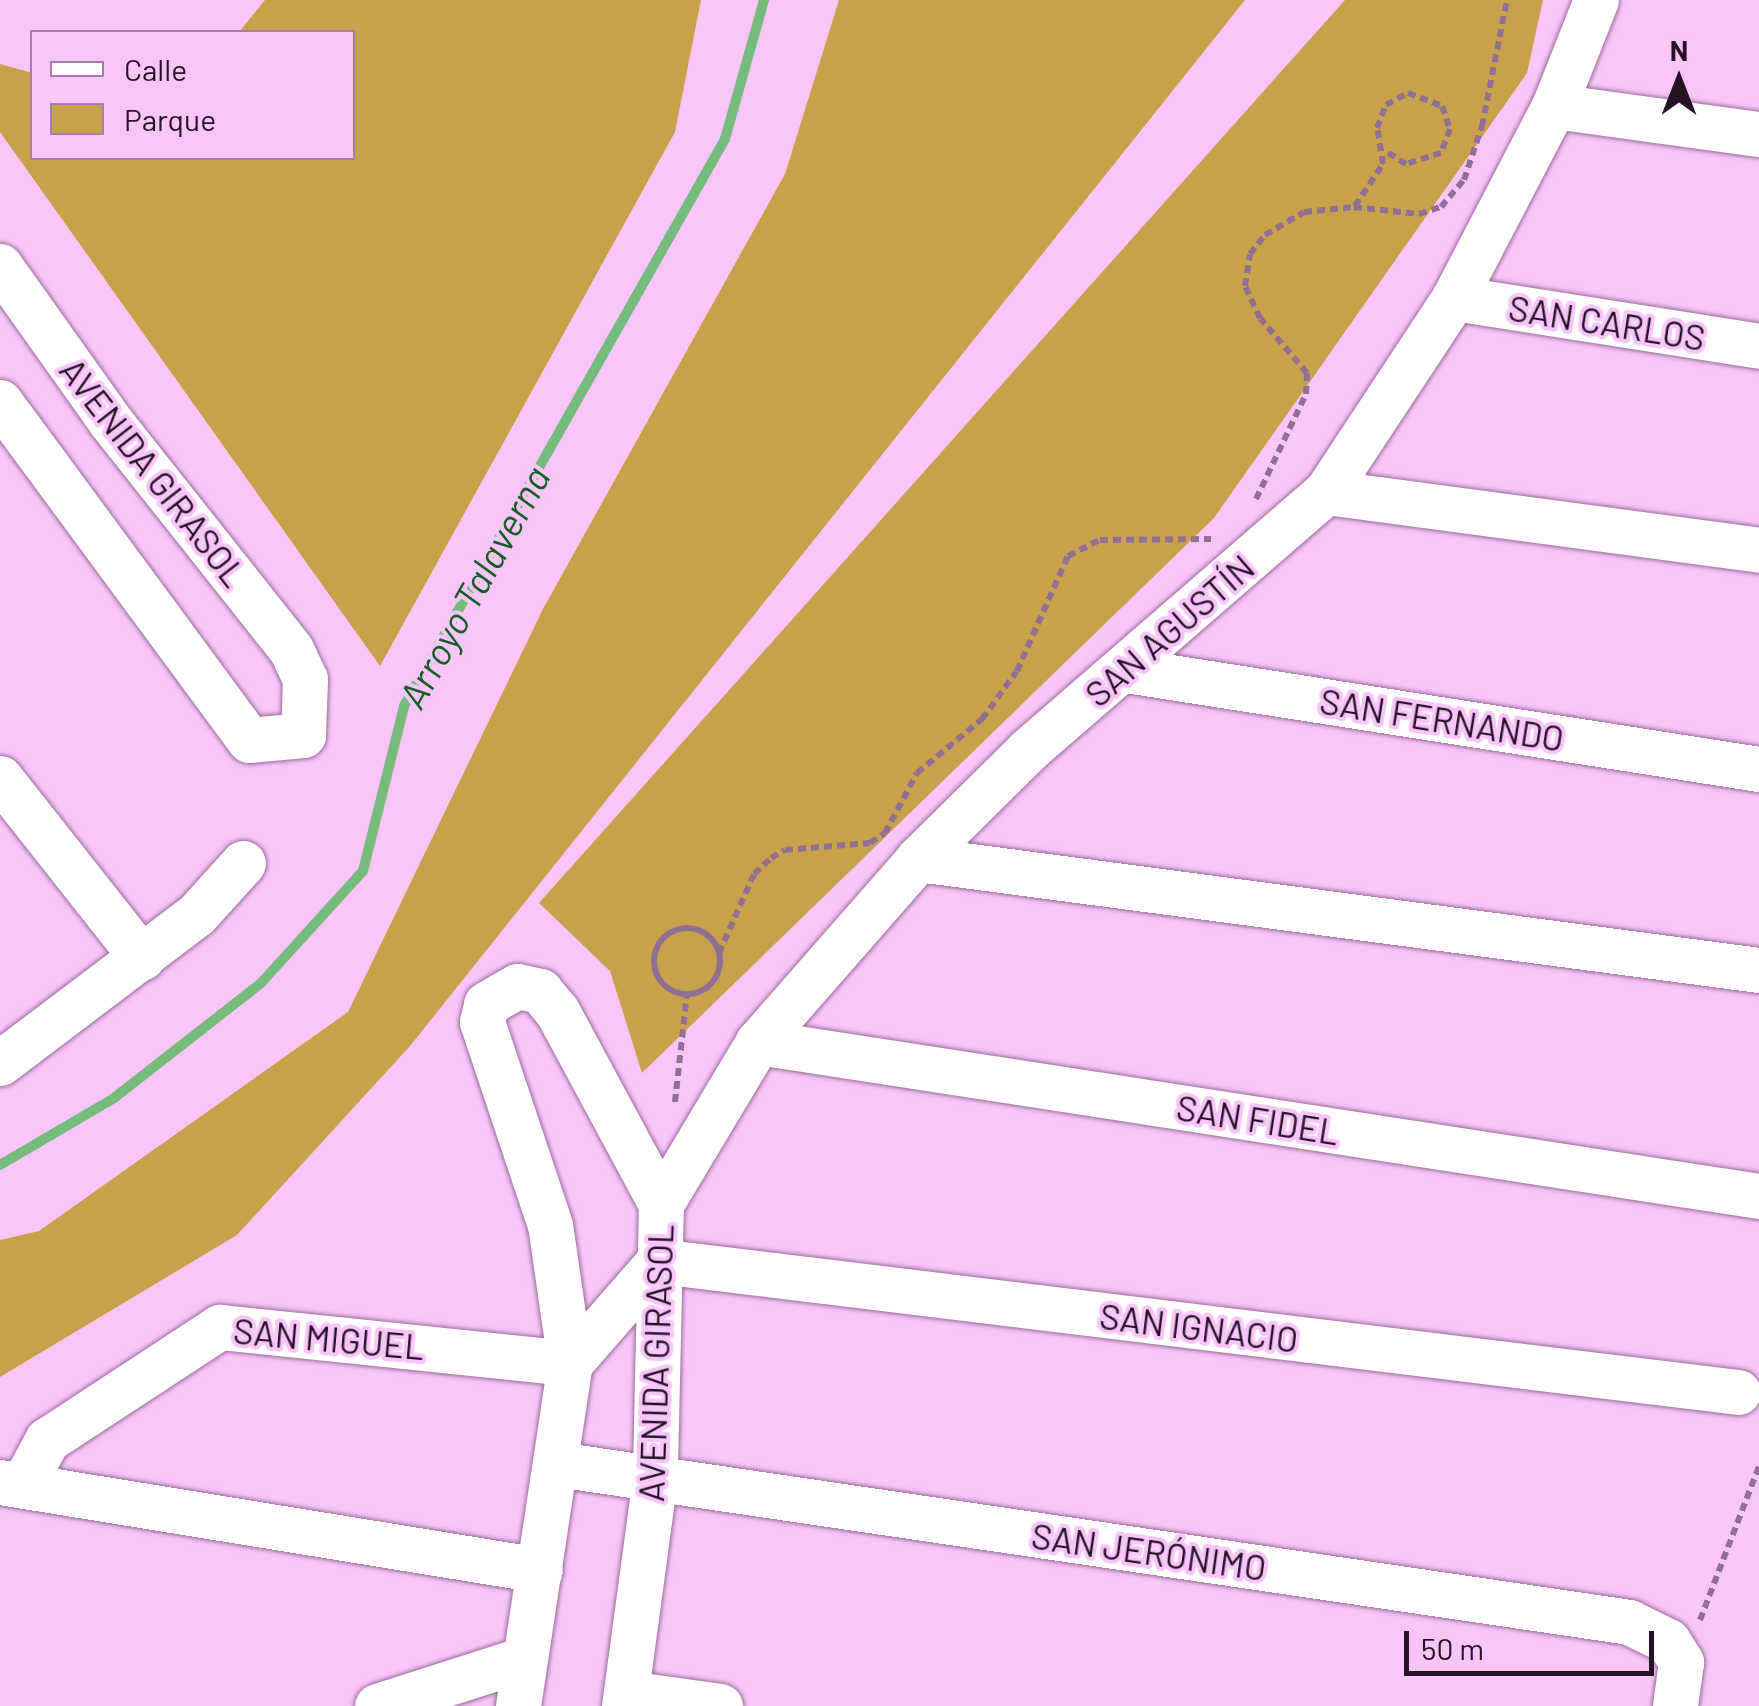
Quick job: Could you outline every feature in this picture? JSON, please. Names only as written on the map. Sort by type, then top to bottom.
[{"type":"street","name":"SAN AGUSTÍN","points":[[661,1204],[758,1042],[918,860],[1028,750],[1126,670],[1326,492],[1454,298],[1554,106],[1596,0]]},
{"type":"street","points":[[1554,106],[1759,134]]},
{"type":"street","name":"AVENIDA GIRASOL","points":[[0,266],[110,421],[264,612],[304,679],[302,735],[250,740],[0,402]]},
{"type":"street","name":"SAN CARLOS","points":[[1454,298],[1759,346]]},
{"type":"street","points":[[1326,492],[1759,550]]},
{"type":"street","name":"SAN FERNANDO","points":[[1126,670],[1759,768]]},
{"type":"street","points":[[0,778],[142,958]]},
{"type":"street","points":[[918,860],[1759,970]]},
{"type":"street","points":[[0,1062],[196,916],[243,863]]},
{"type":"street","name":"AVENIDA GIRASOL","points":[[518,1706],[570,1363],[550,1224],[482,1022],[498,993],[517,986],[540,991],[556,1011],[661,1204],[655,1477],[625,1700]]},
{"type":"street","name":"SAN FIDEL","points":[[758,1042],[1759,1196]]},
{"type":"street","points":[[570,1363],[659,1261]]},
{"type":"street","name":"SAN IGNACIO","points":[[659,1261],[1738,1392]]},
{"type":"street","name":"SAN MIGUEL","points":[[12,1481],[47,1440],[220,1326],[570,1363]]},
{"type":"street","name":"SAN JERÓNIMO","points":[[557,1464],[1630,1622],[1668,1641],[1681,1662]]},
{"type":"street","name":"SAN MIGUEL","points":[[12,1481],[540,1570]]},
{"type":"street","points":[[377,1706],[524,1659]]},
{"type":"street","points":[[1675,1706],[1681,1662]]},
{"type":"street","points":[[625,1700],[720,1706]]},
{"type":"path","points":[[1246,512],[1306,394],[1307,372],[1252,302],[1244,286],[1250,254],[1265,234],[1304,212],[1354,207],[1434,211],[1464,180],[1506,0]]},
{"type":"path","points":[[1354,207],[1378,178],[1385,152],[1377,128],[1396,96],[1420,93],[1442,106],[1450,129],[1441,152],[1406,164],[1385,152]]},
{"type":"path","points":[[719,952],[705,933],[682,928],[661,940],[657,975],[674,991],[698,992],[716,976],[719,952],[754,874],[771,858],[785,850],[870,843],[885,833],[917,772],[982,719],[1017,670],[1068,556],[1100,540],[1226,536]]},
{"type":"path","points":[[1681,1662],[1759,1466]]},
{"type":"green space","points":[[265,0],[701,0],[675,132],[380,666],[0,132],[0,64],[30,72],[30,160],[355,160],[355,30],[241,30]]},
{"type":"green space","points":[[839,0],[1245,0],[410,1046],[237,1235],[0,1377],[0,1240],[39,1231],[348,1012],[543,609],[785,174]]},
{"type":"green space","points":[[1345,0],[1543,0],[1527,73],[1214,518],[642,1073],[610,971],[539,903]]},
{"type":"waterway","name":"Arroyo Talaverna","points":[[0,1165],[114,1098],[261,983],[363,871],[404,706],[725,139],[764,0]]}]
